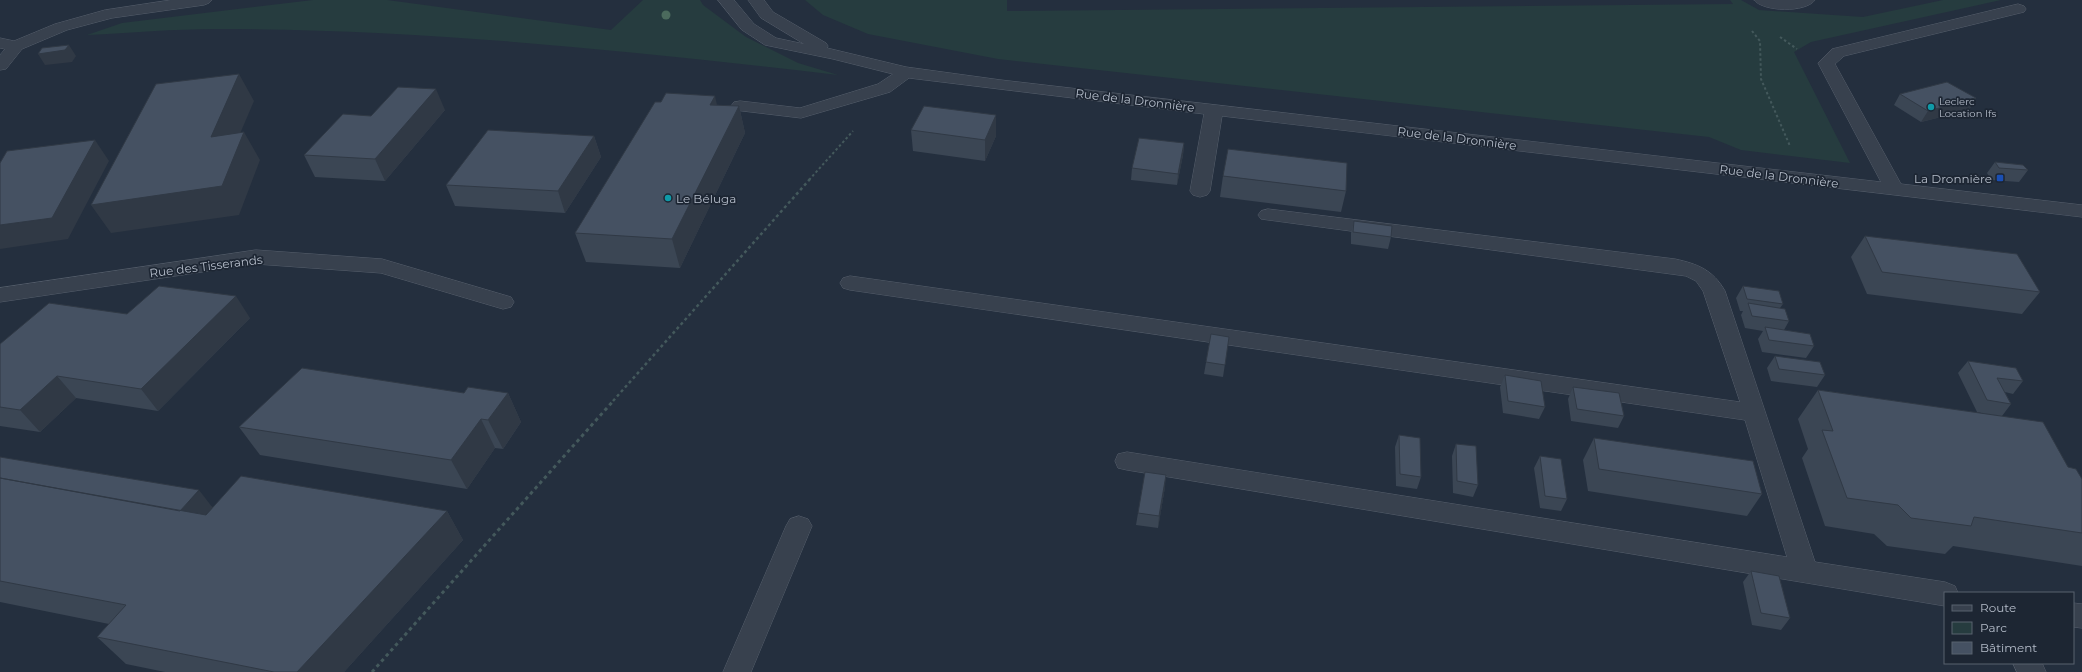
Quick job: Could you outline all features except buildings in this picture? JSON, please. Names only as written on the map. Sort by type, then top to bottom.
[{"type":"street","points":[[0,65],[16,46],[61,27],[111,13],[204,0]]},
{"type":"street","name":"Rue de la Dronnière","points":[[726,0],[748,28],[771,42],[833,54],[906,72],[1001,85],[2082,211]]},
{"type":"street","name":"Rue de la Dronnière","points":[[756,0],[767,15],[833,54]]},
{"type":"street","points":[[1762,0],[1778,5],[1800,5],[1807,0]]},
{"type":"street","points":[[1894,189],[1826,63],[1838,52],[2018,9]]},
{"type":"street","points":[[0,43],[16,46]]},
{"type":"street","points":[[740,106],[801,113],[884,88],[906,72]]},
{"type":"street","points":[[1200,191],[1214,110]]},
{"type":"street","points":[[1268,216],[1688,268],[1700,274],[1710,282],[1755,413],[1804,571]]},
{"type":"street","name":"Rue des Tisserands","points":[[0,294],[256,257],[382,266],[503,302]]},
{"type":"street","points":[[850,283],[1755,413]]},
{"type":"street","points":[[1127,461],[1944,594]]},
{"type":"street","points":[[737,672],[799,526]]},
{"type":"path","points":[[1752,30],[1760,41],[1761,79],[1791,150]]},
{"type":"path","points":[[1779,35],[1798,49],[1826,63]]},
{"type":"path","points":[[372,672],[483,549],[880,100],[884,88]]},
{"type":"green space","points":[[313,0],[387,0],[611,30],[643,0],[700,0],[703,5],[746,37],[798,63],[838,75],[606,50],[450,37],[294,30],[216,29],[168,30],[87,35],[122,23]]},
{"type":"green space","points":[[805,0],[1007,0],[1007,11],[1733,4],[1730,0],[1741,0],[1759,10],[1863,17],[1943,0],[2001,0],[1811,42],[1794,52],[1850,163],[1741,150],[1709,137],[998,59],[868,34],[823,15]]},
{"type":"place","name":"Leclerc Location Ifs","points":[[1931,107]]},
{"type":"place","name":"La Dronnière","points":[[2000,178]]},
{"type":"place","name":"Le Béluga","points":[[668,198]]}]
